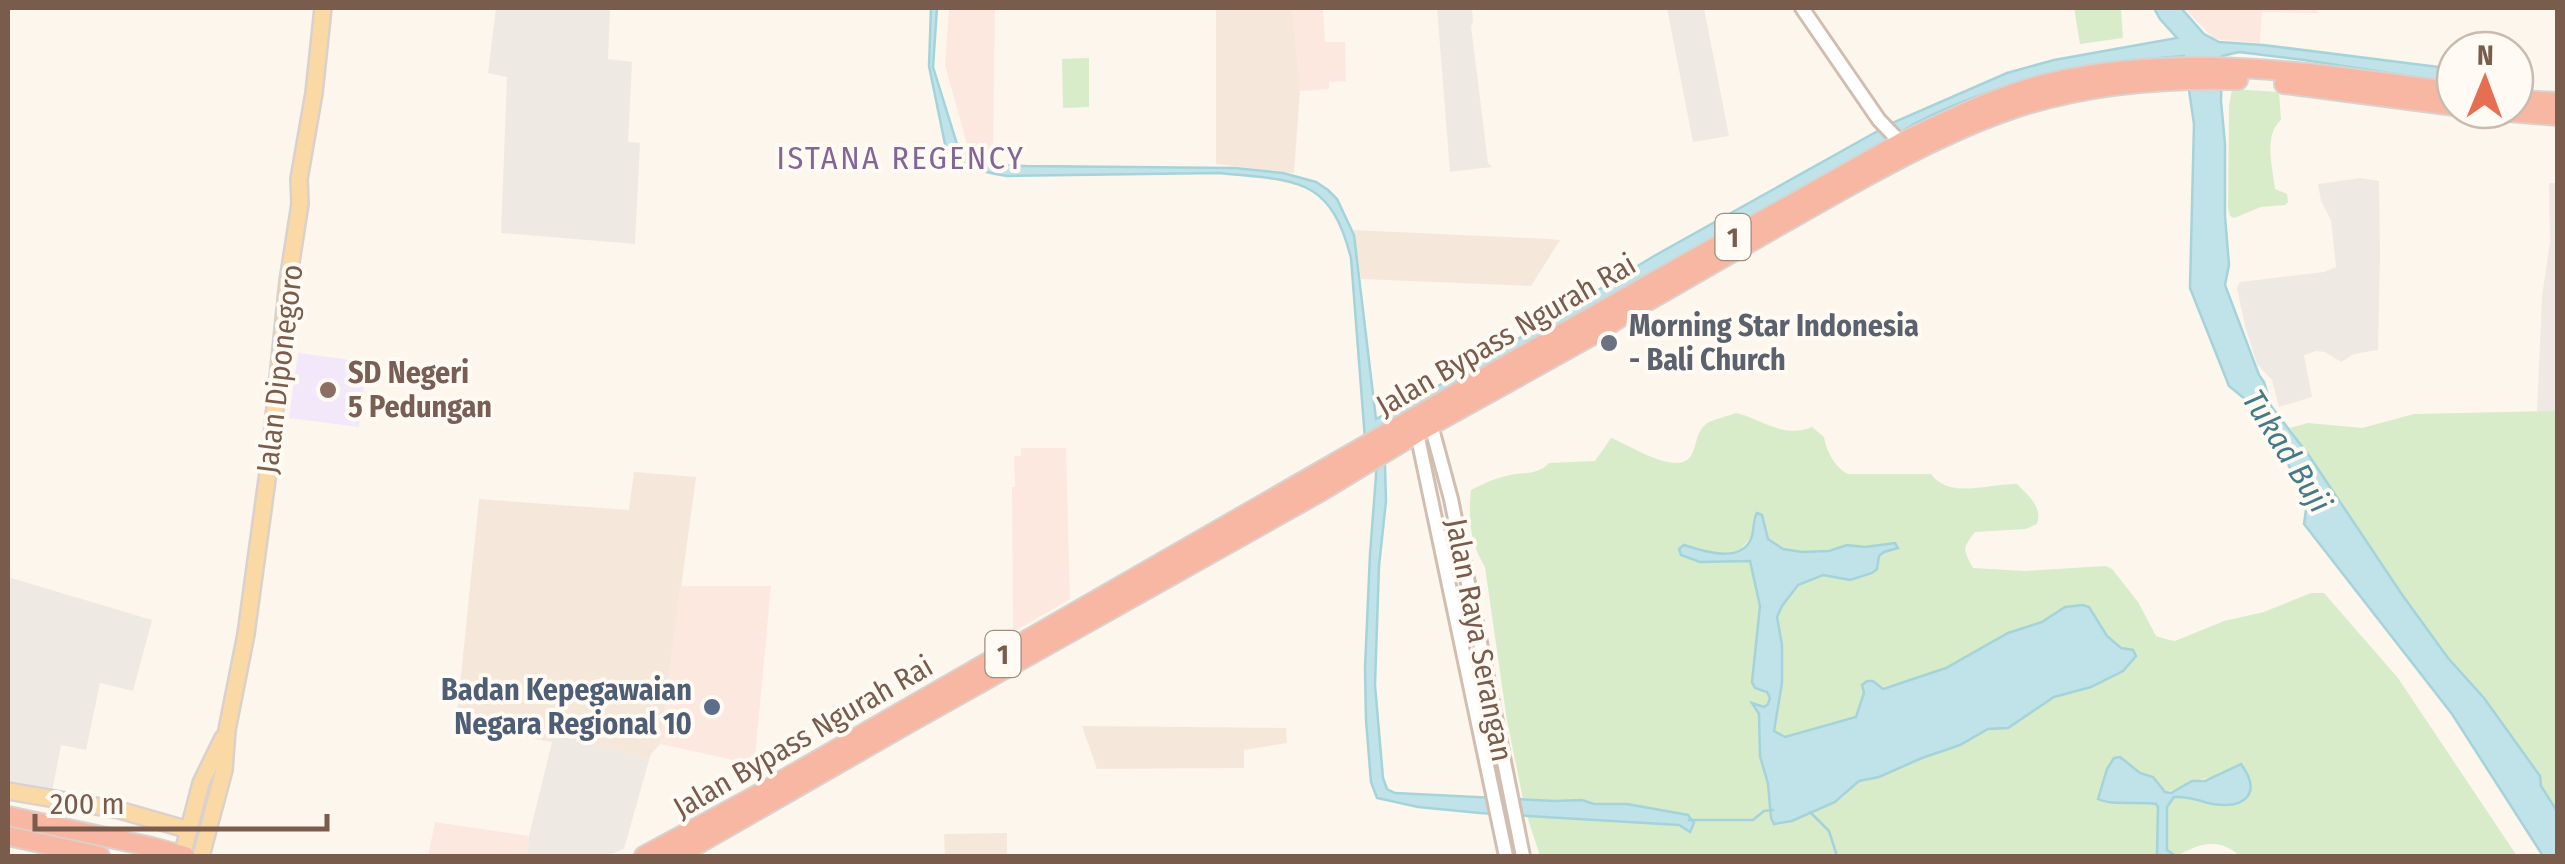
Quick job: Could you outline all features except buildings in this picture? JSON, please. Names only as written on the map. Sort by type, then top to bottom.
[{"type":"highway","name":"Jalan Bypass Ngurah Rai","points":[[1385,444],[1424,429],[1530,362],[1819,202],[1902,145],[2019,107],[2182,74],[2235,74],[2435,90]]},
{"type":"highway","name":"Jalan Bypass Ngurah Rai","points":[[2235,74],[2435,103]]},
{"type":"highway","name":"Jalan Bypass Ngurah Rai","points":[[644,856],[903,718],[1363,457],[1469,386],[1530,362]]},
{"type":"highway","name":"Jalan Bypass Ngurah Rai","points":[[678,856],[903,718]]},
{"type":"highway","points":[[8,816],[183,856]]},
{"type":"highway","points":[[8,836],[100,856]]},
{"type":"main road","name":"Jalan Diponegoro","points":[[201,856],[224,770],[262,521],[300,204],[302,156],[314,93],[323,8]]},
{"type":"main road","name":"Jalan Diponegoro","points":[[183,856],[201,782],[228,730]]},
{"type":"main road","points":[[8,791],[119,810],[189,830]]},
{"type":"street","points":[[1802,8],[1879,120],[1902,145]]},
{"type":"street","name":"Jalan Raya Serangan","points":[[1424,429],[1506,856]]},
{"type":"street","name":"Jalan Raya Serangan","points":[[1424,429],[1450,499],[1522,856]]},
{"type":"shaded area","points":[[496,8],[610,8],[608,59],[632,62],[628,142],[640,143],[635,244],[501,233],[507,77],[488,73]]},
{"type":"shaded area","points":[[949,8],[995,8],[993,162],[968,148],[945,65]]},
{"type":"shaded area","points":[[1216,8],[1293,8],[1300,91],[1294,173],[1216,164]]},
{"type":"shaded area","points":[[1292,8],[1323,8],[1325,42],[1345,42],[1346,81],[1329,82],[1329,89],[1300,91]]},
{"type":"shaded area","points":[[1437,8],[1472,8],[1488,163],[1492,167],[1450,172]]},
{"type":"shaded area","points":[[1667,8],[1704,8],[1729,136],[1693,142]]},
{"type":"shaded area","points":[[2184,8],[2317,8],[2317,13],[2262,12],[2260,43],[2214,39]]},
{"type":"shaded area","points":[[2361,178],[2379,181],[2378,350],[2354,354],[2341,362],[2325,352],[2304,355],[2312,397],[2279,407],[2272,380],[2257,364],[2237,288],[2240,282],[2324,272],[2336,267],[2331,220],[2318,184]]},
{"type":"shaded area","points":[[2550,183],[2557,183],[2557,411],[2537,412],[2542,297],[2550,242]]},
{"type":"shaded area","points":[[1354,230],[1560,240],[1531,286],[1361,279]]},
{"type":"shaded area","name":"SD Negeri 5 Pedungan","points":[[298,353],[367,362],[359,427],[289,418]]},
{"type":"shaded area","points":[[1021,448],[1066,448],[1070,599],[1013,632],[1012,487],[1014,456],[1021,456]]},
{"type":"shaded area","points":[[634,472],[696,477],[660,744],[649,760],[591,743],[591,734],[552,742],[456,724],[479,499],[629,510]]},
{"type":"shaded area","points":[[8,577],[152,620],[133,691],[100,683],[86,750],[61,745],[52,792],[8,784]]},
{"type":"shaded area","name":"Badan Kepegawaian Negara Regional 10","points":[[680,586],[771,586],[755,758],[747,763],[660,744]]},
{"type":"shaded area","points":[[1082,726],[1286,728],[1287,743],[1244,750],[1244,768],[1097,769]]},
{"type":"shaded area","points":[[553,727],[591,734],[592,743],[649,760],[624,849],[606,856],[527,856]]},
{"type":"shaded area","points":[[435,822],[529,836],[527,856],[428,856]]},
{"type":"shaded area","points":[[1007,833],[1007,856],[945,856],[944,834]]},
{"type":"green space","points":[[2074,8],[2121,9],[2123,38],[2080,44]]},
{"type":"green space","points":[[1089,58],[1089,107],[1063,108],[1062,59]]},
{"type":"green space","points":[[2232,89],[2279,92],[2281,120],[2272,134],[2271,162],[2275,189],[2287,194],[2288,202],[2234,218],[2228,208]]},
{"type":"green space","points":[[2557,411],[2557,811],[2541,786],[2540,776],[2403,596],[2290,428],[2308,423],[2362,428],[2414,414]]},
{"type":"green space","points":[[1736,413],[1791,431],[1812,427],[1824,437],[1835,463],[1848,474],[1931,474],[1939,482],[1959,488],[2017,484],[2036,507],[2037,524],[2026,529],[1975,532],[1965,549],[1973,568],[2025,571],[2106,566],[2138,602],[2156,636],[2169,640],[2264,612],[2311,593],[2324,593],[2398,678],[2517,856],[2240,856],[2223,846],[2208,844],[2176,856],[2167,850],[2167,807],[2174,797],[2198,798],[2209,803],[2222,771],[2164,792],[2155,781],[2114,758],[2099,793],[2104,803],[2156,804],[2157,856],[1540,856],[1527,816],[1659,822],[1690,831],[1688,815],[1627,804],[1523,799],[1507,721],[1485,567],[1471,530],[1471,490],[1510,475],[1536,471],[1549,463],[1595,461],[1611,438],[1666,462],[1686,461],[1706,424]],"holes":[[[1762,515],[1768,539],[1783,549],[1802,552],[1853,545],[1894,543],[1898,547],[1881,556],[1877,569],[1842,579],[1823,575],[1798,585],[1782,606],[1777,617],[1782,683],[1774,732],[1786,737],[1856,717],[1864,693],[1946,668],[2008,633],[2042,622],[2058,610],[2089,607],[2110,637],[2127,650],[2077,692],[2054,697],[2008,728],[1988,729],[1960,745],[1859,781],[1841,799],[1792,821],[1771,818],[1760,756],[1759,714],[1754,705],[1764,708],[1770,698],[1767,692],[1755,688],[1760,606],[1749,561],[1681,555],[1691,548],[1716,554],[1740,550],[1752,536],[1753,517]]]},
{"type":"water","name":"Tukad Buji","points":[[931,8],[937,8],[933,67],[957,144],[973,157],[996,165],[1235,168],[1283,173],[1316,182],[1328,190],[1337,199],[1354,235],[1376,419],[1462,373],[1654,256],[1892,123],[2007,73],[2054,60],[2177,38],[2154,8],[2181,8],[2204,34],[2219,42],[2435,66],[2435,80],[2239,52],[2222,56],[2229,265],[2225,285],[2271,406],[2448,658],[2484,698],[2540,776],[2541,786],[2557,811],[2557,856],[2543,856],[2452,714],[2304,524],[2302,491],[2276,441],[2251,404],[2229,386],[2190,288],[2194,124],[2184,56],[2113,63],[2046,76],[1947,108],[1377,431],[1385,466],[1386,501],[1379,566],[1375,685],[1387,789],[1395,793],[1627,804],[1688,815],[1694,823],[1690,832],[1679,825],[1480,813],[1377,798],[1371,782],[1365,668],[1376,467],[1365,439],[1351,258],[1332,211],[1306,187],[1269,178],[1219,173],[1007,176],[965,165],[946,149],[929,66]]},
{"type":"water","points":[[1757,513],[1762,515],[1768,539],[1783,549],[1829,551],[1847,545],[1895,543],[1898,548],[1879,556],[1877,569],[1872,573],[1850,580],[1823,575],[1798,585],[1782,606],[1777,617],[1782,683],[1774,731],[1785,737],[1856,717],[1864,693],[1862,685],[1867,681],[1883,689],[1946,668],[2065,607],[2089,607],[2107,636],[2121,648],[2133,650],[2136,656],[2123,671],[2091,687],[2054,697],[2008,728],[1988,729],[1960,745],[1859,781],[1835,802],[1792,821],[1774,824],[1760,756],[1759,714],[1752,703],[1764,707],[1770,698],[1752,682],[1760,606],[1750,561],[1700,562],[1681,555],[1679,549],[1684,545],[1722,554],[1740,550],[1752,536]]},
{"type":"water","points":[[2120,757],[2171,793],[2192,781],[2205,781],[2241,764],[2250,791],[2242,801],[2225,805],[2174,797],[2167,807],[2167,850],[2176,856],[2157,856],[2156,804],[2098,799],[2107,769],[2114,758]]},
{"type":"waterway","points":[[1689,820],[1753,820],[1764,811],[1773,810]]},
{"type":"waterway","points":[[1810,812],[1829,831],[1837,856]]},
{"type":"place","name":"Morning Star Indonesia - Bali Church","points":[[1609,343]]},
{"type":"place","name":"SD Negeri 5 Pedungan","points":[[328,390]]},
{"type":"place","name":"Badan Kepegawaian Negara Regional 10","points":[[712,707]]},
{"type":"district","name":"ISTANA REGENCY","points":[[901,158]]}]
